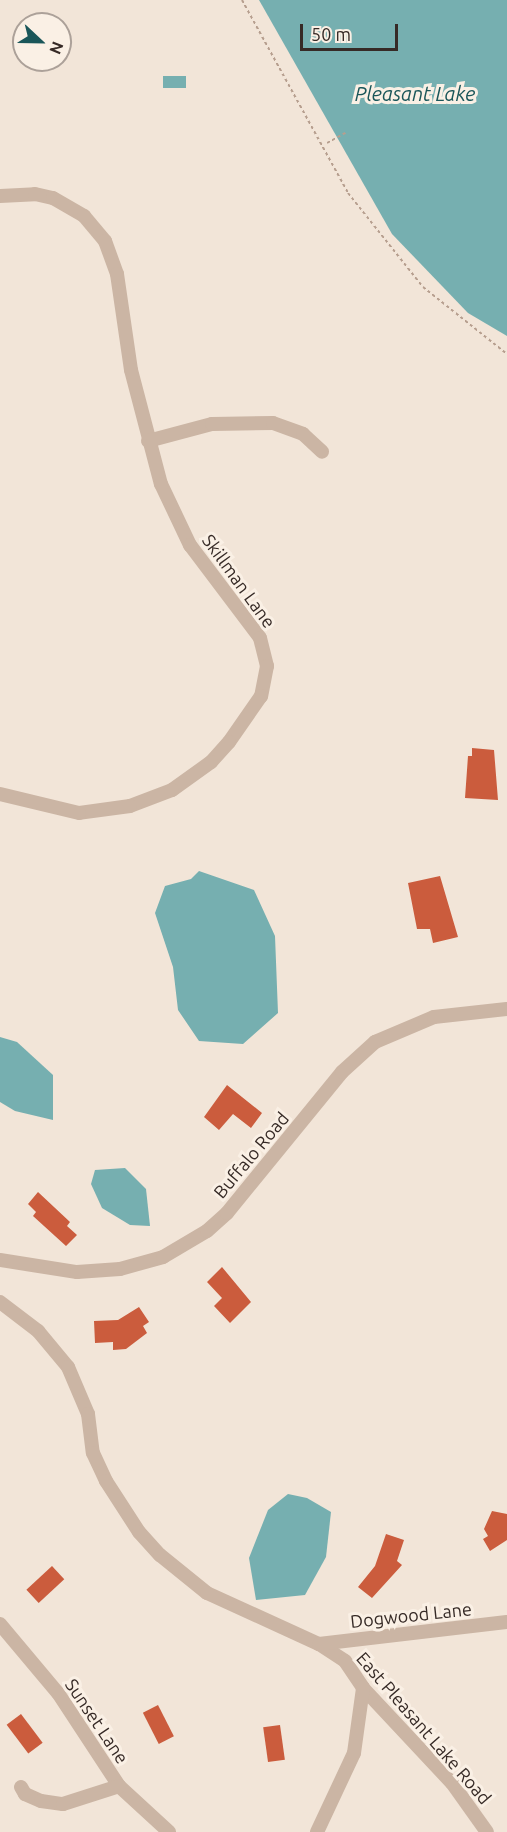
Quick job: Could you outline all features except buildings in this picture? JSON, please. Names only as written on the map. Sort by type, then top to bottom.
[{"type":"street","name":"Skillman Lane","points":[[0,196],[35,194],[53,198],[84,216],[105,241],[117,274],[131,370],[161,484],[190,545],[260,638],[267,666],[261,696],[211,762],[150,800],[107,811],[79,813],[0,794]]},
{"type":"street","points":[[148,441],[212,424],[273,423],[303,434],[322,452]]},
{"type":"street","name":"Buffalo Road","points":[[0,1260],[48,1270],[97,1271],[163,1257],[200,1236],[226,1213],[342,1072],[375,1042],[434,1017],[507,1009]]},
{"type":"street","name":"East Pleasant Lake Road","points":[[0,1302],[38,1331],[68,1367],[88,1414],[93,1453],[106,1481],[139,1532],[160,1555],[183,1575],[234,1608],[319,1644],[345,1661],[363,1688],[452,1783],[487,1832]]},
{"type":"street","name":"Dogwood Lane","points":[[319,1644],[507,1622]]},
{"type":"street","name":"Sunset Lane","points":[[0,1624],[58,1693],[119,1786],[170,1832]]},
{"type":"street","points":[[317,1832],[354,1753],[363,1688]]},
{"type":"street","points":[[21,1787],[25,1794],[41,1801],[63,1804],[119,1786]]},
{"type":"path","points":[[242,0],[348,193],[423,287],[507,354]]},
{"type":"path","points":[[327,143],[347,132]]},
{"type":"water","name":"Pleasant Lake","points":[[259,0],[507,0],[507,336],[468,313],[392,234]]},
{"type":"water","points":[[163,76],[186,76],[186,88],[163,88]]},
{"type":"water","points":[[199,871],[254,890],[275,936],[278,1013],[243,1044],[199,1041],[178,1010],[173,967],[155,913],[165,886],[191,879]]},
{"type":"water","points":[[0,1037],[17,1042],[53,1075],[53,1120],[15,1111],[0,1102]]},
{"type":"water","points":[[125,1168],[146,1189],[150,1226],[130,1225],[102,1208],[91,1184],[95,1170]]},
{"type":"water","points":[[288,1494],[307,1498],[331,1512],[326,1557],[305,1595],[256,1600],[249,1558],[268,1510]]}]
